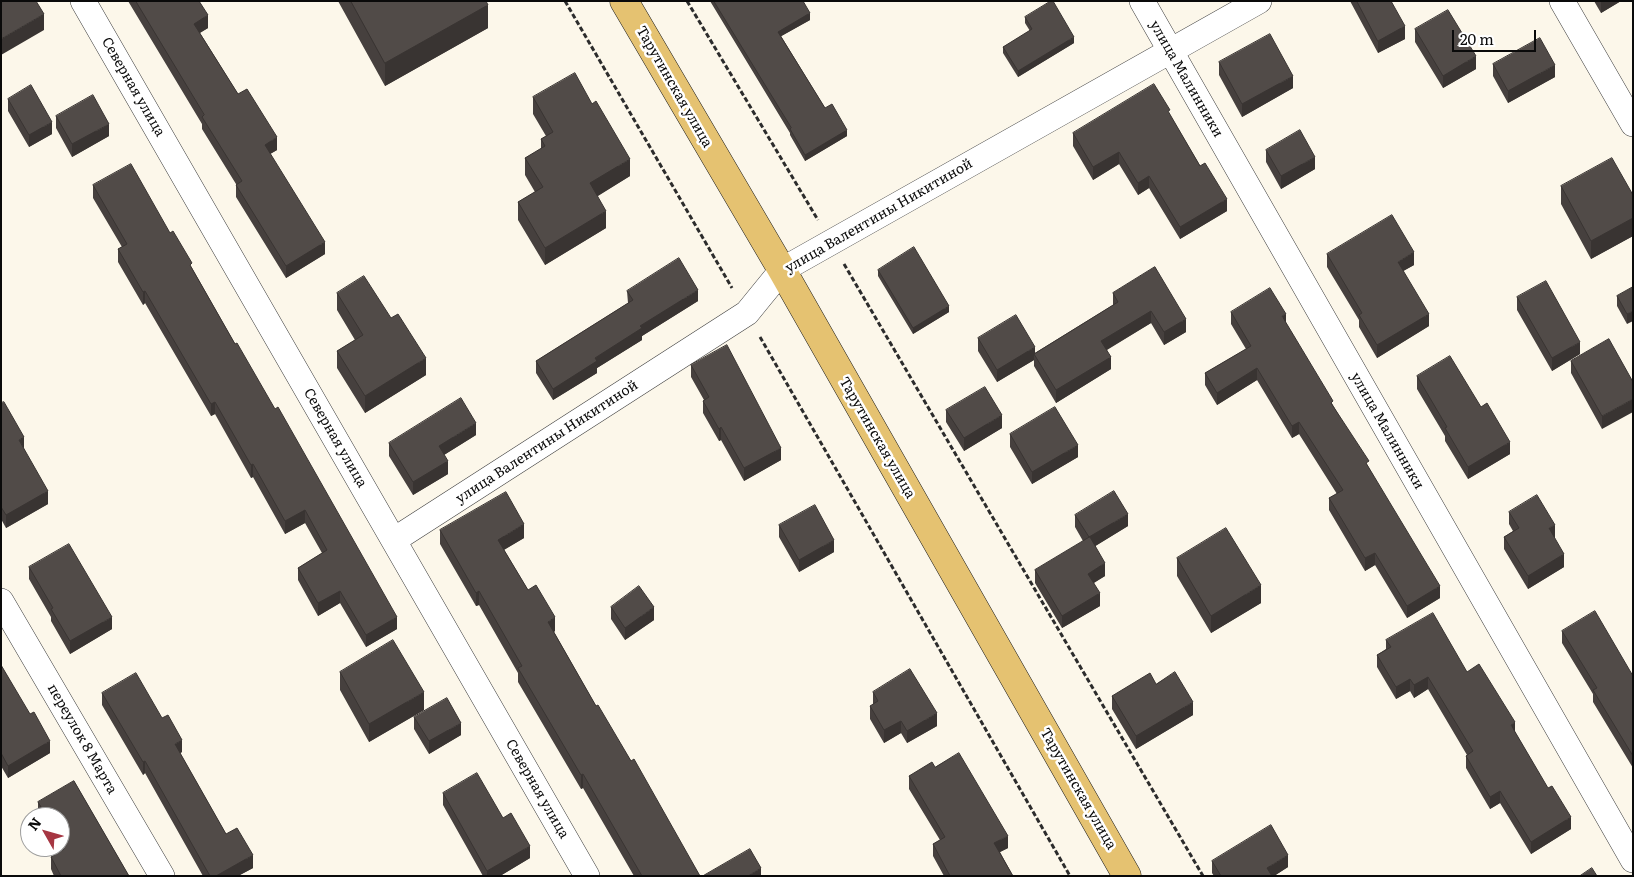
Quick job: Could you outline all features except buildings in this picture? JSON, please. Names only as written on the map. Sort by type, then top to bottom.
[{"type":"main road","name":"Тарутинская улица","points":[[624,1],[782,270],[1127,876]]},
{"type":"street","name":"Северная улица","points":[[83,1],[586,876]]},
{"type":"street","name":"улица Малинники","points":[[1142,1],[1633,860]]},
{"type":"street","name":"улица Валентины Никитиной","points":[[394,540],[747,313],[782,270],[1260,1]]},
{"type":"street","points":[[1562,1],[1633,124]]},
{"type":"street","name":"переулок 8 Марта","points":[[1,601],[162,876]]},
{"type":"path","points":[[565,1],[747,313],[1070,876]]},
{"type":"path","points":[[687,1],[831,242],[1203,876]]}]
